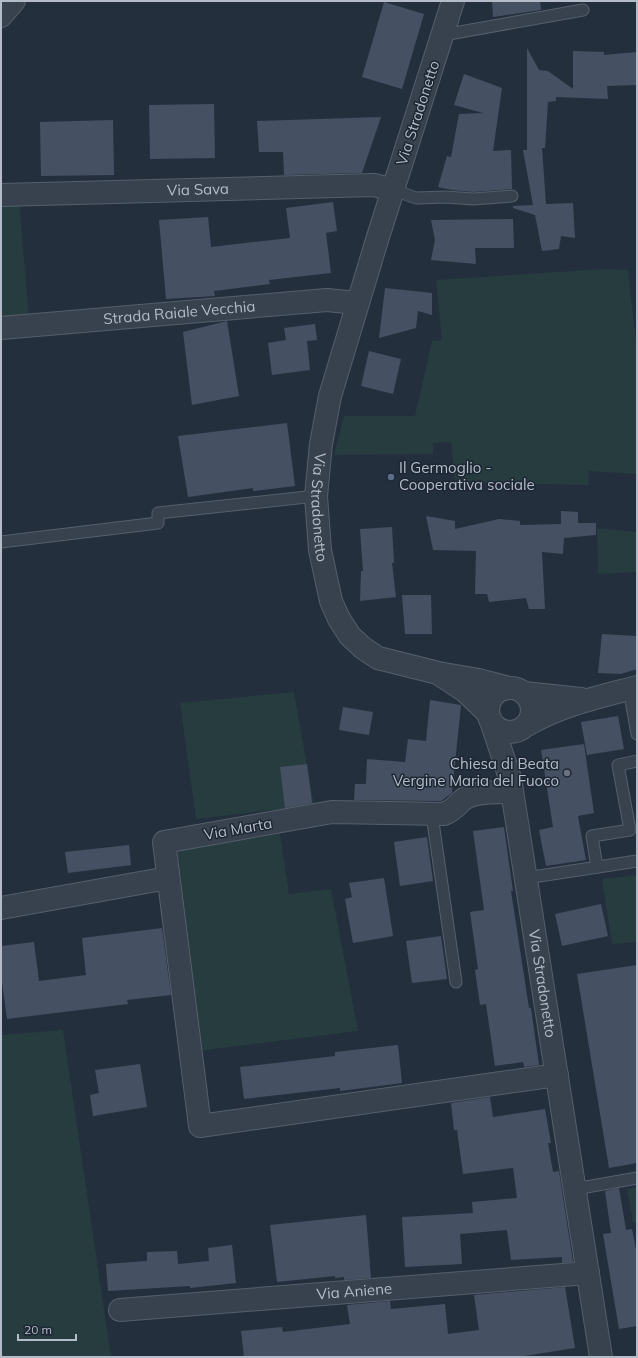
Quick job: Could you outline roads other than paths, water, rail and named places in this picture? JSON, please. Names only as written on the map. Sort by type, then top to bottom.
[{"type":"street","points":[[1,16],[14,1]]},
{"type":"street","name":"Via Stradonetto","points":[[453,1],[357,303],[330,396],[321,444],[316,496],[320,550],[329,595],[339,619],[350,636],[378,658],[438,673],[473,678],[516,690],[586,700]]},
{"type":"street","name":"Via Sava","points":[[1,195],[374,185],[394,190]]},
{"type":"street","name":"Strada Raiale Vecchia","points":[[1,328],[326,300],[357,303]]},
{"type":"street","name":"Via Stradonetto","points":[[438,673],[465,691],[489,717],[510,785],[601,1357]]},
{"type":"street","points":[[524,728],[530,720],[533,708],[528,697],[516,690],[500,690],[493,696],[489,704],[489,717],[499,730],[510,733],[524,728],[556,710],[586,700],[633,688]]},
{"type":"street","name":"Via Stradonetto","points":[[510,785],[513,753],[524,728]]},
{"type":"street","name":"Via Marta","points":[[168,878],[164,842],[332,812],[432,815],[454,810],[465,798],[510,785]]},
{"type":"street","points":[[1,908],[168,878],[200,1126],[557,1075]]},
{"type":"street","name":"Via Aniene","points":[[120,1310],[588,1273]]},
{"type":"lane","points":[[443,35],[583,10]]},
{"type":"lane","points":[[394,190],[416,198],[446,196],[473,199],[512,196]]},
{"type":"lane","points":[[1,542],[158,523],[158,513],[316,496]]},
{"type":"lane","points":[[633,688],[637,734]]},
{"type":"lane","points":[[597,867],[592,836],[630,830],[618,765],[637,761]]},
{"type":"lane","points":[[432,815],[456,982]]},
{"type":"lane","points":[[526,878],[637,861]]},
{"type":"lane","points":[[575,1189],[637,1178]]},
{"type":"place","name":"Il Germoglio - Cooperativa sociale","points":[[391,477]]},
{"type":"place","name":"Chiesa di Beata Vergine Maria del Fuoco","points":[[567,773]]}]
